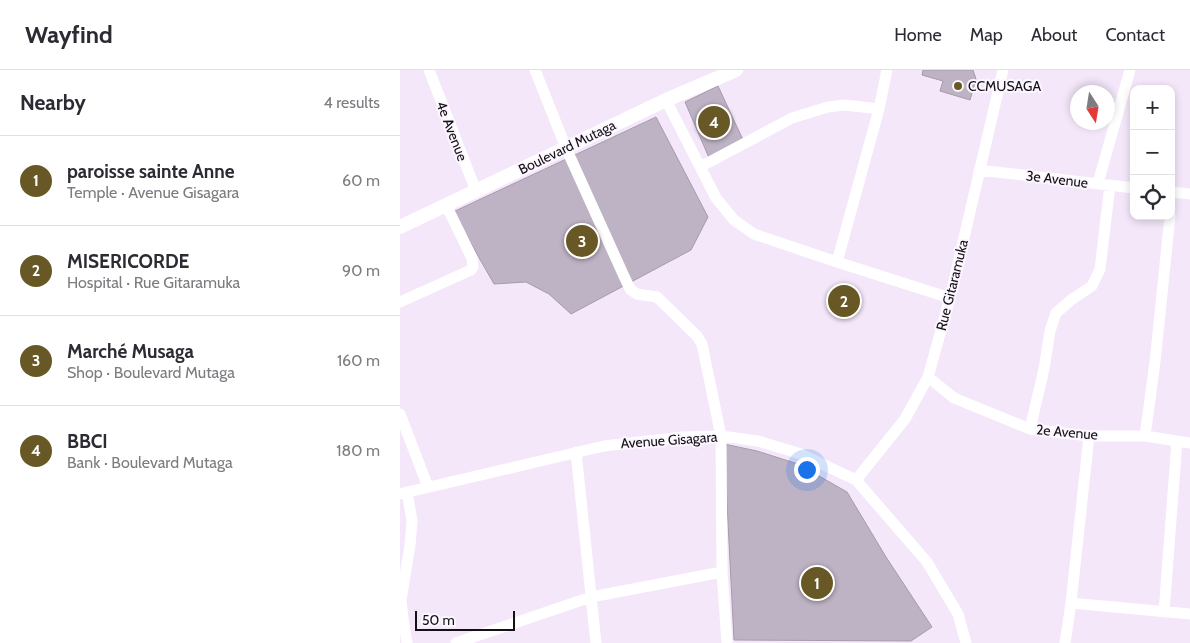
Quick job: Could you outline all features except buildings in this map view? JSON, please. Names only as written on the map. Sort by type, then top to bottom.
[{"type":"street","name":"4e Avenue","points":[[429,70],[476,191]]},
{"type":"street","points":[[535,70],[566,148],[630,289],[637,294],[657,297],[688,326],[702,344],[721,436],[722,572],[727,643]]},
{"type":"street","name":"Boulevard Mutaga","points":[[400,227],[666,100],[736,70]]},
{"type":"street","points":[[837,262],[879,109],[887,70]]},
{"type":"street","name":"Rue Gitaramuka","points":[[856,480],[905,419],[928,377],[950,298],[1003,70]]},
{"type":"street","points":[[1098,183],[1130,70]]},
{"type":"street","points":[[666,100],[716,198],[734,220],[754,234],[950,298]]},
{"type":"street","points":[[700,167],[792,118],[828,107],[845,105],[879,109]]},
{"type":"street","name":"3e Avenue","points":[[979,170],[1130,188]]},
{"type":"street","points":[[1030,429],[1044,369],[1050,331],[1056,313],[1092,286],[1100,269],[1110,185]]},
{"type":"street","points":[[1175,192],[1190,194]]},
{"type":"street","points":[[400,302],[471,270],[473,267],[472,258],[446,205]]},
{"type":"street","points":[[1145,436],[1155,362],[1170,220]]},
{"type":"street","name":"2e Avenue","points":[[928,377],[954,398],[1030,429],[1089,436],[1145,436],[1190,443]]},
{"type":"street","points":[[400,414],[428,487]]},
{"type":"street","name":"Avenue Gisagara","points":[[403,493],[604,446],[684,437],[721,436],[758,441],[801,454],[856,480],[928,562],[958,614],[966,643]]},
{"type":"street","points":[[1065,643],[1089,436]]},
{"type":"street","points":[[1164,612],[1177,441]]},
{"type":"street","points":[[576,452],[596,643]]},
{"type":"street","points":[[403,493],[412,521],[401,600],[407,643]]},
{"type":"street","points":[[456,643],[591,597],[722,572]]},
{"type":"street","points":[[1071,603],[1190,614]]},
{"type":"place","name":"CCMUSAGA","points":[[958,86]]},
{"type":"place","name":"BBCI","points":[[714,122]]},
{"type":"place","name":"Marché Musaga","points":[[582,241]]},
{"type":"place","name":"MISERICORDE","points":[[844,301]]},
{"type":"place","name":"paroisse sainte Anne","points":[[817,583]]}]
